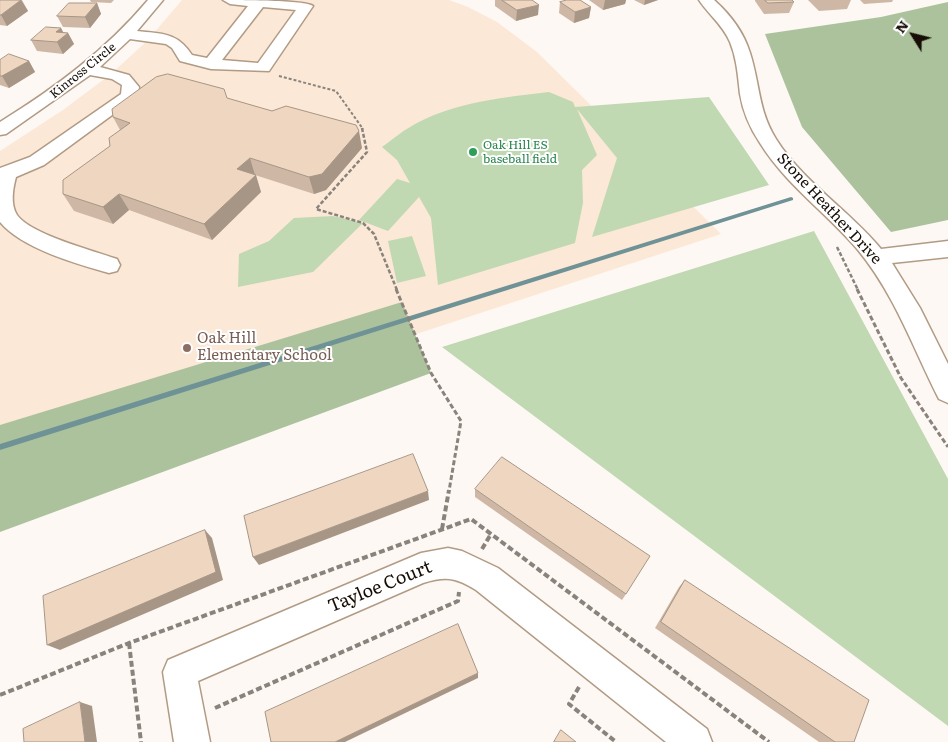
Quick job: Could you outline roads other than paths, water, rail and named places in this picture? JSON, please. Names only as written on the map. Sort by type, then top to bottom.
[{"type":"street","name":"Kinross Circle","points":[[0,130],[87,70],[128,34],[156,0]]},
{"type":"street","points":[[128,34],[170,40],[178,45],[186,58],[211,64],[262,68],[306,6],[230,0]]},
{"type":"street","name":"Stone Heather Drive","points":[[706,0],[728,25],[738,41],[744,58],[750,104],[766,140],[800,180],[843,220],[876,257],[907,303],[948,392]]},
{"type":"street","points":[[211,64],[259,2]]},
{"type":"street","points":[[87,70],[115,75],[126,80],[131,88],[129,96],[38,161],[3,174],[3,203],[4,211],[12,224],[29,235],[109,265]]},
{"type":"street","points":[[876,257],[948,249]]},
{"type":"street","name":"Tayloe Court","points":[[190,731],[180,672],[421,568],[444,562],[466,566],[487,579],[694,742]]},
{"type":"waterway","points":[[0,447],[791,199]]},
{"type":"place","name":"Oak Hill ES baseball field","points":[[473,152]]},
{"type":"place","name":"Oak Hill Elementary School","points":[[187,348]]}]
